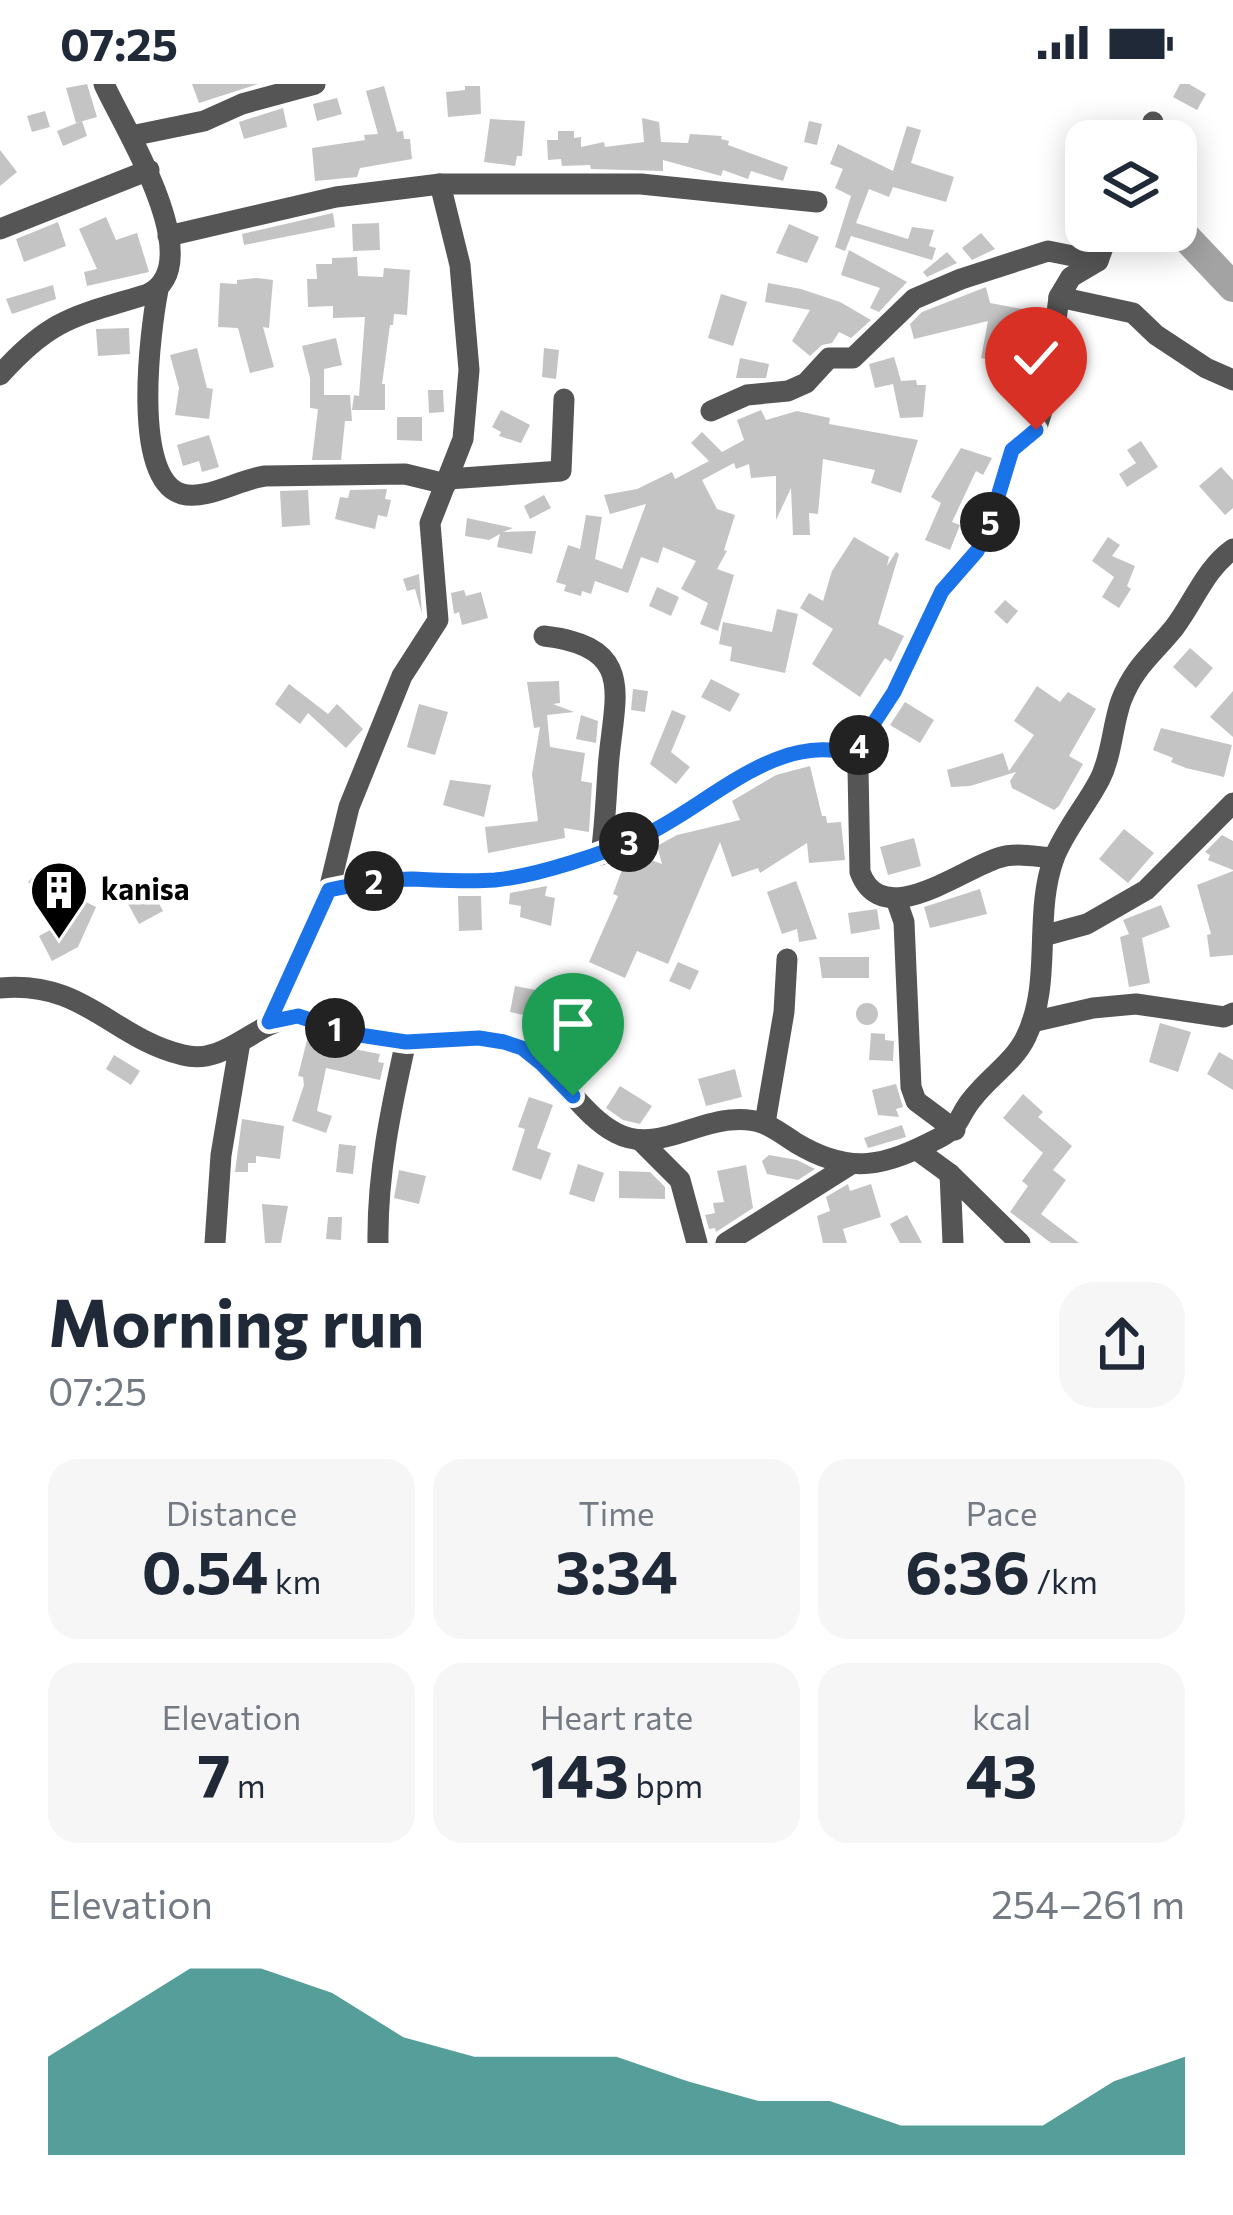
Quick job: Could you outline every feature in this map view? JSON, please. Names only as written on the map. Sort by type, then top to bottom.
[{"type":"street","points":[[104,84],[149,170],[168,236],[170,262],[158,290],[149,346],[148,408],[162,484],[178,494],[194,496],[265,476],[405,473],[447,482],[561,471],[564,399]]},
{"type":"street","points":[[131,136],[204,121],[242,104],[315,84]]},
{"type":"street","points":[[0,230],[149,170]]},
{"type":"street","points":[[168,236],[336,197],[440,184],[641,184],[817,202]]},
{"type":"street","points":[[269,1022],[329,890],[349,807],[402,676],[437,620],[430,523],[464,440],[470,370],[460,265],[440,184]]},
{"type":"street","points":[[711,411],[748,394],[788,391],[806,383],[829,358],[853,358],[914,299],[961,279],[1048,251],[1098,261]]},
{"type":"street","points":[[853,755],[894,692],[942,591],[977,551],[1012,450],[1036,430],[1048,386],[1059,297],[1071,277],[1098,261],[1101,252]]},
{"type":"street","points":[[0,375],[31,340],[58,322],[158,290]]},
{"type":"street","points":[[1059,297],[1133,313],[1156,335],[1233,380]]},
{"type":"street","points":[[0,988],[31,985],[85,1002],[160,1048],[189,1058],[219,1053],[269,1022],[298,1016],[353,1034],[406,1042],[479,1038],[522,1048],[596,1120],[618,1135],[640,1141],[726,1120],[765,1123],[830,1161],[872,1166],[917,1150],[955,1130],[970,1101],[1009,1062],[1032,1022],[1054,858],[1102,775],[1120,703],[1140,662],[1174,627],[1220,558],[1233,549]]},
{"type":"street","points":[[544,636],[587,644],[604,660],[618,695],[601,855]]},
{"type":"street","points":[[329,890],[409,879],[499,880],[601,855],[669,824],[709,794],[763,766],[810,750],[853,755]]},
{"type":"street","points":[[853,755],[858,769],[860,872],[865,886],[877,896],[896,899],[925,891],[1014,854],[1054,858]]},
{"type":"street","points":[[1043,936],[1087,924],[1145,890],[1233,802]]},
{"type":"street","points":[[896,899],[904,922],[911,1087],[916,1101],[955,1130]]},
{"type":"street","points":[[765,1123],[784,1012],[787,958]]},
{"type":"street","points":[[1032,1022],[1093,1007],[1136,1004],[1224,1017],[1233,1013]]},
{"type":"street","points":[[215,1243],[221,1155],[240,1042]]},
{"type":"street","points":[[378,1243],[377,1203],[390,1109],[406,1042]]},
{"type":"street","points":[[640,1141],[680,1180],[697,1243]]},
{"type":"street","points":[[917,1150],[950,1174],[1020,1243]]},
{"type":"street","points":[[726,1243],[851,1164]]},
{"type":"street","points":[[950,1174],[953,1243]]},
{"type":"building","points":[[87,84],[97,117],[76,123],[66,88]]},
{"type":"building","points":[[192,84],[258,84],[199,103]]},
{"type":"building","points":[[1180,84],[1206,94],[1197,110],[1173,97]]},
{"type":"building","points":[[384,86],[397,132],[403,131],[404,139],[410,139],[412,159],[360,168],[357,177],[315,181],[312,148],[378,134],[366,91]]},
{"type":"building","points":[[465,86],[480,86],[481,114],[448,117],[446,92],[465,90]]},
{"type":"building","points":[[337,98],[342,114],[317,121],[313,104]]},
{"type":"building","points":[[283,108],[287,127],[244,139],[239,122]]},
{"type":"building","points":[[45,111],[50,127],[32,132],[27,116]]},
{"type":"building","points":[[642,118],[659,122],[661,142],[688,143],[690,134],[722,136],[728,145],[788,167],[783,181],[751,171],[748,179],[723,170],[721,176],[663,160],[663,171],[591,169],[590,165],[562,166],[561,159],[548,160],[547,140],[558,140],[558,131],[574,131],[574,138],[581,137],[581,147],[644,142]]},
{"type":"building","points":[[490,119],[525,121],[522,156],[517,156],[515,166],[484,162]]},
{"type":"building","points":[[82,121],[87,136],[63,146],[57,131]]},
{"type":"building","points":[[809,121],[822,124],[817,145],[804,142]]},
{"type":"building","points":[[907,126],[921,130],[911,163],[954,177],[946,202],[893,187],[889,197],[869,189],[856,223],[908,239],[912,227],[934,230],[929,246],[936,248],[932,260],[851,236],[845,251],[835,247],[851,196],[835,188],[843,169],[830,164],[838,144],[893,171]]},
{"type":"building","points":[[0,150],[17,172],[0,186]]},
{"type":"building","points":[[333,213],[335,227],[244,245],[242,234]]},
{"type":"building","points":[[106,217],[116,240],[137,233],[149,272],[87,286],[84,272],[97,269],[79,229]]},
{"type":"building","points":[[58,222],[66,246],[24,262],[16,239]]},
{"type":"building","points":[[379,223],[380,250],[353,251],[352,224]]},
{"type":"building","points":[[789,224],[819,237],[807,263],[776,253]]},
{"type":"building","points":[[981,233],[995,249],[972,260],[962,248]]},
{"type":"building","points":[[849,250],[907,282],[879,312],[870,308],[880,288],[841,275]]},
{"type":"building","points":[[947,252],[957,263],[927,277],[923,272]]},
{"type":"building","points":[[357,257],[358,276],[383,277],[384,268],[410,270],[407,315],[394,314],[390,325],[382,384],[385,410],[352,410],[354,395],[359,396],[365,317],[333,318],[333,306],[308,307],[307,279],[317,279],[316,264]]},
{"type":"building","points":[[273,280],[269,328],[263,327],[274,367],[250,373],[238,328],[218,327],[220,283]]},
{"type":"building","points":[[768,283],[840,302],[871,320],[851,338],[839,332],[832,343],[810,356],[792,341],[810,310],[765,302]]},
{"type":"building","points":[[53,285],[56,299],[12,314],[6,299]]},
{"type":"building","points":[[986,287],[990,303],[1028,310],[1023,334],[1007,331],[1001,362],[981,358],[988,321],[914,339],[910,324],[922,312]]},
{"type":"building","points":[[721,294],[747,302],[733,346],[708,338]]},
{"type":"building","points":[[129,328],[130,354],[98,356],[96,329]]},
{"type":"building","points":[[336,338],[342,365],[324,369],[324,395],[350,395],[352,421],[345,421],[341,460],[312,460],[318,409],[310,408],[310,378],[302,346]]},
{"type":"building","points":[[197,348],[207,388],[213,389],[209,419],[175,415],[179,388],[170,355]]},
{"type":"building","points":[[544,348],[559,350],[556,379],[542,377]]},
{"type":"building","points":[[894,357],[901,381],[926,385],[923,417],[900,418],[893,384],[875,388],[869,364]]},
{"type":"building","points":[[740,358],[769,364],[766,378],[736,378]]},
{"type":"building","points":[[428,390],[443,390],[444,412],[429,413]]},
{"type":"building","points":[[501,410],[530,425],[521,443],[499,436],[501,432],[492,427]]},
{"type":"building","points":[[761,410],[766,420],[797,411],[830,418],[829,424],[918,440],[901,493],[871,483],[875,470],[823,459],[818,514],[809,513],[810,535],[793,535],[791,488],[776,520],[776,476],[751,478],[749,464],[736,469],[734,463],[702,480],[717,509],[735,515],[727,551],[717,569],[734,575],[718,631],[700,624],[708,603],[681,589],[696,561],[663,547],[658,563],[641,557],[628,593],[595,581],[591,594],[582,591],[581,596],[564,591],[566,585],[556,582],[568,545],[580,549],[586,515],[602,517],[595,559],[622,569],[646,504],[610,514],[604,495],[637,489],[672,472],[675,479],[709,461],[691,443],[702,432],[722,452],[744,440],[737,420]]},
{"type":"building","points":[[397,417],[422,417],[422,441],[397,440]]},
{"type":"building","points":[[209,435],[219,467],[202,472],[199,461],[183,466],[177,445]]},
{"type":"building","points":[[1141,441],[1158,467],[1127,487],[1119,474],[1136,463],[1127,450]]},
{"type":"building","points":[[961,448],[992,458],[983,475],[976,471],[952,522],[960,525],[950,550],[925,540],[941,503],[931,497]]},
{"type":"building","points":[[1221,467],[1233,480],[1233,508],[1225,515],[1199,486]]},
{"type":"building","points":[[387,489],[385,499],[391,500],[387,517],[378,515],[375,529],[335,519],[340,497],[348,498],[350,490]]},
{"type":"building","points":[[308,490],[310,525],[282,527],[280,491]]},
{"type":"building","points":[[544,495],[551,508],[530,519],[524,506]]},
{"type":"building","points":[[467,518],[513,528],[503,532],[536,531],[532,554],[497,547],[500,534],[489,540],[465,536]]},
{"type":"building","points":[[854,537],[889,557],[887,566],[899,554],[878,624],[904,636],[891,662],[885,658],[860,697],[812,664],[833,629],[800,608],[809,593],[823,601],[832,571]]},
{"type":"building","points":[[1108,537],[1120,545],[1112,556],[1135,566],[1127,586],[1131,589],[1119,608],[1102,597],[1114,577],[1092,561]]},
{"type":"building","points":[[419,574],[422,614],[415,589],[407,591],[403,579]]},
{"type":"building","points":[[657,587],[679,597],[671,616],[649,606]]},
{"type":"building","points":[[464,590],[466,596],[481,592],[488,618],[462,625],[459,612],[454,614],[451,593]]},
{"type":"building","points":[[1005,600],[1018,611],[1007,624],[994,612]]},
{"type":"building","points":[[777,609],[798,614],[785,673],[730,661],[732,647],[719,644],[723,622],[772,632]]},
{"type":"building","points":[[1190,648],[1213,668],[1196,688],[1173,667]]},
{"type":"building","points":[[711,679],[740,694],[730,712],[701,697]]},
{"type":"building","points":[[559,681],[560,703],[553,704],[574,712],[547,715],[550,747],[585,753],[581,781],[592,783],[589,832],[564,828],[565,838],[488,853],[485,827],[538,821],[532,774],[540,727],[534,728],[527,682]]},
{"type":"building","points":[[289,684],[328,714],[337,704],[363,729],[346,748],[308,713],[300,724],[275,704]]},
{"type":"building","points":[[1037,686],[1060,702],[1068,692],[1096,709],[1069,756],[1083,764],[1059,806],[1054,810],[1012,788],[1010,781],[1016,772],[951,787],[947,770],[1003,753],[1009,771],[1034,735],[1014,721]]},
{"type":"building","points":[[633,689],[648,691],[645,712],[631,710]]},
{"type":"building","points":[[1233,691],[1233,737],[1210,717]]},
{"type":"building","points":[[905,702],[934,720],[920,743],[890,725]]},
{"type":"building","points":[[419,704],[448,712],[435,755],[407,747]]},
{"type":"building","points":[[672,710],[686,716],[671,752],[690,767],[676,784],[650,764]]},
{"type":"building","points":[[581,715],[598,721],[596,743],[576,739]]},
{"type":"building","points":[[1161,728],[1232,745],[1224,777],[1186,768],[1153,750]]},
{"type":"building","points":[[810,766],[822,816],[827,823],[841,822],[845,860],[809,863],[807,843],[760,873],[758,868],[732,877],[720,842],[668,964],[637,951],[625,978],[589,962],[618,896],[613,894],[626,859],[637,855],[662,864],[657,846],[677,835],[740,820],[732,801],[776,775]]},
{"type":"building","points":[[450,780],[491,785],[484,817],[443,805]]},
{"type":"building","points":[[1124,829],[1154,853],[1128,883],[1099,859]]},
{"type":"building","points":[[1222,835],[1233,841],[1233,870],[1208,860],[1210,855],[1205,852]]},
{"type":"building","points":[[914,838],[921,866],[888,875],[880,847]]},
{"type":"building","points":[[41,868],[52,885],[42,896],[28,882]]},
{"type":"building","points":[[1233,871],[1233,955],[1210,957],[1207,935],[1211,934],[1197,885]]},
{"type":"building","points":[[796,881],[817,939],[799,942],[797,929],[782,934],[767,892]]},
{"type":"building","points":[[547,886],[545,896],[555,898],[551,926],[520,917],[521,906],[509,904],[510,893]]},
{"type":"building","points":[[151,889],[163,911],[139,924],[127,902]]},
{"type":"building","points":[[980,889],[987,914],[930,928],[924,907]]},
{"type":"building","points":[[458,896],[481,896],[482,930],[459,931]]},
{"type":"building","points":[[76,897],[96,907],[78,947],[52,961],[39,936],[65,922]]},
{"type":"building","points":[[1161,905],[1170,927],[1142,938],[1150,983],[1129,987],[1120,937],[1129,934],[1123,920]]},
{"type":"building","points":[[877,909],[880,929],[851,934],[848,913]]},
{"type":"building","points":[[819,957],[869,957],[869,978],[822,978]]},
{"type":"building","points":[[678,962],[699,971],[690,990],[669,981]]},
{"type":"building","points":[[515,986],[551,993],[546,1020],[510,1012]]},
{"type":"building","points":[[867,1003],[878,1014],[867,1025],[856,1014]]},
{"type":"building","points":[[1160,1023],[1191,1032],[1178,1072],[1149,1062]]},
{"type":"building","points":[[871,1033],[885,1034],[885,1040],[894,1041],[893,1061],[869,1060]]},
{"type":"building","points":[[307,1040],[380,1054],[378,1062],[384,1063],[380,1080],[326,1068],[317,1111],[332,1116],[326,1133],[292,1121],[304,1085],[303,1077],[298,1076]]},
{"type":"building","points":[[1219,1052],[1233,1060],[1233,1090],[1207,1074]]},
{"type":"building","points":[[114,1055],[140,1071],[131,1085],[106,1069]]},
{"type":"building","points":[[735,1069],[742,1097],[706,1106],[698,1079]]},
{"type":"building","points":[[896,1084],[903,1107],[896,1109],[899,1117],[878,1115],[872,1090]]},
{"type":"building","points":[[620,1086],[652,1106],[640,1124],[623,1120],[606,1108]]},
{"type":"building","points":[[1023,1094],[1043,1112],[1038,1117],[1072,1146],[1053,1170],[1066,1180],[1041,1214],[1079,1243],[1051,1243],[1010,1212],[1028,1186],[1022,1181],[1043,1153],[1003,1118]]},
{"type":"building","points":[[529,1097],[553,1105],[537,1148],[551,1153],[541,1180],[512,1170],[525,1129],[518,1127]]},
{"type":"building","points":[[242,1119],[284,1126],[280,1159],[256,1156],[256,1163],[248,1163],[248,1172],[235,1172]]},
{"type":"building","points":[[902,1125],[906,1137],[868,1148],[864,1138]]},
{"type":"building","points":[[339,1144],[356,1146],[353,1174],[336,1172]]},
{"type":"building","points":[[769,1155],[815,1169],[798,1180],[767,1174],[762,1161]]},
{"type":"building","points":[[578,1164],[604,1173],[594,1202],[569,1194]]},
{"type":"building","points":[[746,1165],[753,1208],[716,1232],[709,1229],[705,1215],[715,1213],[713,1203],[724,1202],[717,1171]]},
{"type":"building","points":[[399,1170],[426,1176],[419,1204],[394,1198]]},
{"type":"building","points":[[619,1171],[650,1172],[665,1187],[665,1199],[619,1198]]},
{"type":"building","points":[[848,1184],[850,1191],[871,1184],[881,1217],[843,1229],[847,1243],[823,1243],[817,1216],[830,1211],[826,1197]]},
{"type":"building","points":[[262,1204],[288,1206],[281,1243],[265,1243]]},
{"type":"building","points":[[907,1215],[922,1243],[900,1243],[890,1224]]},
{"type":"building","points":[[328,1217],[342,1217],[341,1240],[326,1239]]},
{"type":"waterway","points":[[1197,249],[1233,287]]},
{"type":"place","name":"kanisa","points":[[59,941]]},
{"type":"route","points":[[573,1096],[522,1048],[504,1042],[479,1038],[406,1042],[353,1034],[298,1016],[269,1022],[329,890],[409,879],[499,880],[601,855],[669,824],[709,794],[763,766],[810,750],[853,755],[894,692],[942,591],[977,551],[1012,450],[1036,430]]}]
